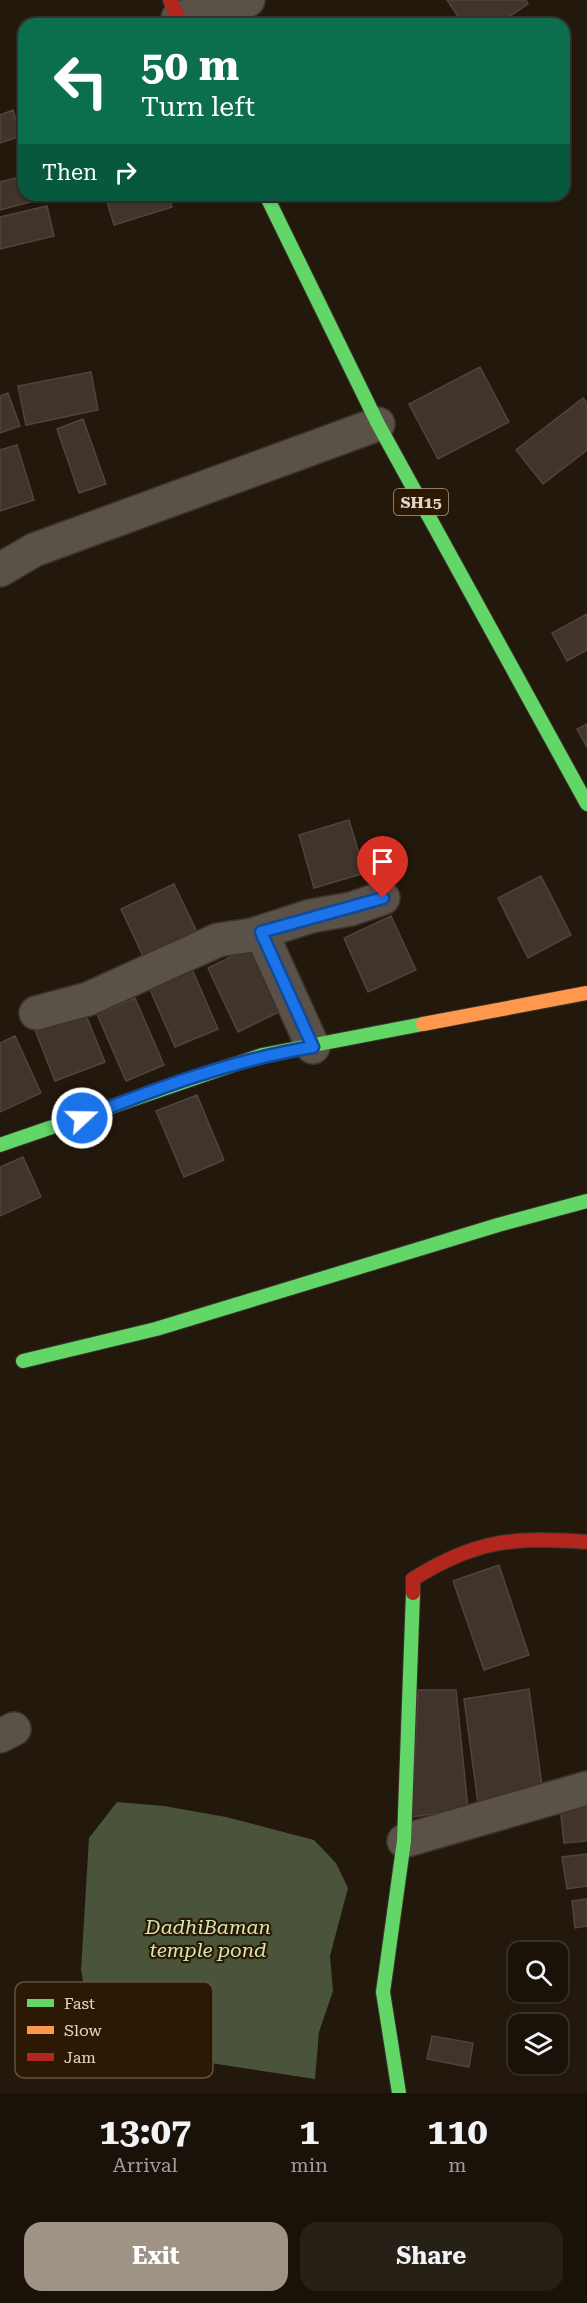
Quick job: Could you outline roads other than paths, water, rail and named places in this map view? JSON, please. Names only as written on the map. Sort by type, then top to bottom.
[{"type":"street","points":[[177,14],[248,0]]},
{"type":"street","name":"SH15","points":[[269,201],[378,424],[587,804]]},
{"type":"street","points":[[0,570],[34,550],[378,424]]},
{"type":"street","points":[[36,1013],[88,999],[218,940],[261,932],[383,898]]},
{"type":"street","points":[[261,932],[313,1047]]},
{"type":"street","points":[[0,1145],[82,1118],[209,1070],[262,1055],[587,993]]},
{"type":"street","points":[[23,1361],[156,1329],[486,1229],[587,1201]]},
{"type":"street","points":[[399,2093],[383,1992],[404,1841],[410,1753],[413,1579],[450,1560],[497,1542],[528,1539],[587,1542]]},
{"type":"street","points":[[404,1841],[587,1788]]},
{"type":"water","name":"DadhiBaman temple pond","points":[[117,1802],[164,1806],[226,1817],[314,1840],[336,1863],[348,1888],[330,1956],[333,1991],[319,2032],[315,2079],[213,2063],[213,1982],[83,1982],[81,1970],[89,1838]]}]
